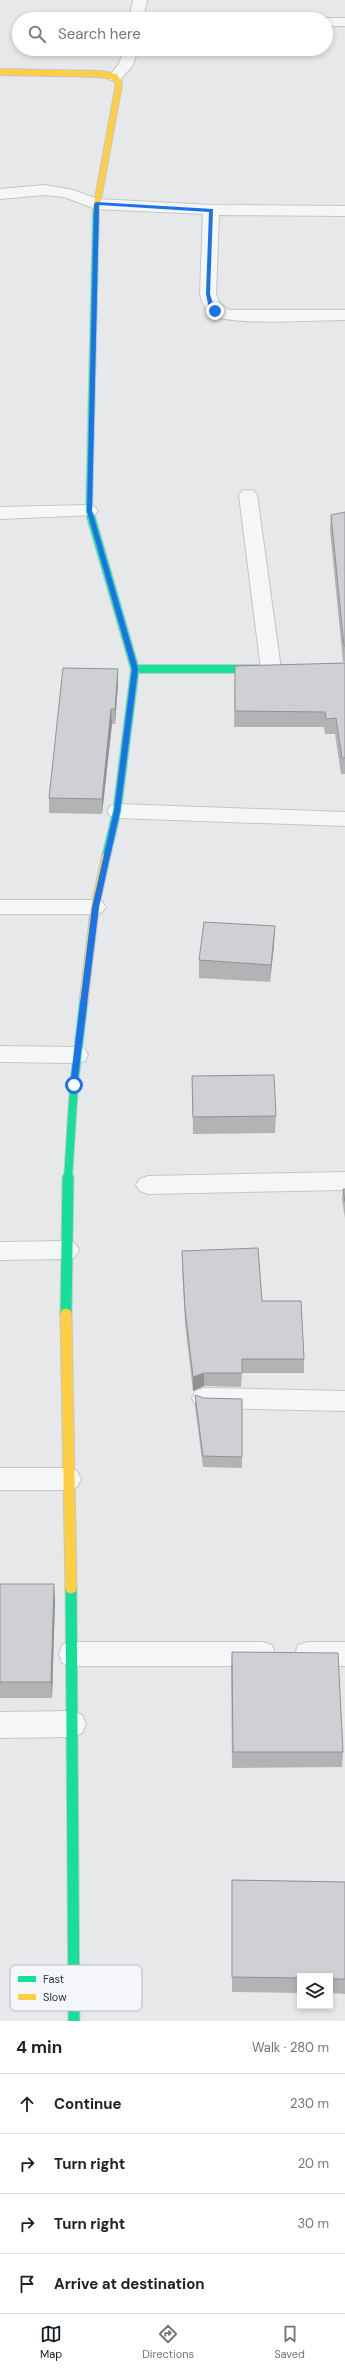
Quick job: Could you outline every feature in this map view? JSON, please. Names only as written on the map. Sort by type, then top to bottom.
[{"type":"street","points":[[137,12],[140,0]]},
{"type":"street","points":[[333,22],[345,22]]},
{"type":"street","points":[[115,77],[126,65],[129,56]]},
{"type":"street","points":[[0,72],[82,74],[115,77]]},
{"type":"street","points":[[74,1965],[72,1654],[66,1339],[68,1184],[77,1055],[95,907],[117,811],[135,669],[89,511],[96,204],[119,84],[115,77]]},
{"type":"street","points":[[0,194],[45,190],[67,193],[96,204],[211,210],[345,211]]},
{"type":"street","points":[[211,210],[208,294],[210,304],[215,311],[227,315],[345,316]]},
{"type":"street","points":[[135,669],[274,669],[248,495]]},
{"type":"street","points":[[0,513],[89,511]]},
{"type":"street","points":[[117,811],[345,819]]},
{"type":"street","points":[[0,907],[95,907]]},
{"type":"street","points":[[0,1054],[77,1055]]},
{"type":"street","points":[[148,1185],[345,1181]]},
{"type":"street","points":[[0,1250],[67,1250]]},
{"type":"street","points":[[204,1398],[345,1401]]},
{"type":"street","points":[[0,1479],[68,1479]]},
{"type":"street","points":[[72,1654],[345,1654]]},
{"type":"street","points":[[0,1725],[72,1724]]},
{"type":"street","points":[[74,2011],[74,2021]]},
{"type":"building","points":[[345,512],[345,646],[344,646],[331,515]]},
{"type":"building","points":[[345,663],[345,758],[342,758],[336,718],[326,719],[325,712],[235,711],[235,666]]},
{"type":"building","points":[[63,668],[118,669],[115,709],[111,709],[102,799],[49,798]]},
{"type":"building","points":[[204,922],[275,926],[271,965],[199,960]]},
{"type":"building","points":[[274,1075],[276,1116],[193,1117],[192,1076]]},
{"type":"building","points":[[343,1189],[345,1189],[345,1202]]},
{"type":"building","points":[[258,1248],[262,1301],[301,1301],[304,1359],[242,1359],[242,1373],[204,1373],[193,1377],[185,1309],[182,1251]]},
{"type":"building","points":[[195,1395],[204,1398],[242,1399],[242,1457],[203,1456]]},
{"type":"building","points":[[0,1584],[54,1584],[51,1682],[0,1682]]},
{"type":"building","points":[[232,1652],[338,1653],[343,1752],[233,1752]]},
{"type":"building","points":[[232,1880],[345,1882],[345,1979],[333,1979],[333,1973],[297,1973],[297,1978],[232,1977]]},
{"type":"traffic: fast","points":[[96,210],[89,511],[135,669]]},
{"type":"traffic: fast","points":[[106,857],[117,811],[135,669],[266,669]]},
{"type":"traffic: fast","points":[[66,1314],[68,1184],[74,1085],[84,999]]},
{"type":"traffic: fast","points":[[71,1588],[74,1965]]},
{"type":"traffic: fast","points":[[74,2011],[74,2021]]},
{"type":"traffic: slow","points":[[0,72],[101,74],[115,77],[119,84],[96,210]]},
{"type":"traffic: slow","points":[[84,999],[95,907],[106,857]]},
{"type":"traffic: slow","points":[[66,1314],[71,1588]]},
{"type":"route","points":[[74,1085],[95,907],[117,811],[135,669],[89,511],[96,204],[211,210],[208,294],[210,304],[215,311]]}]
